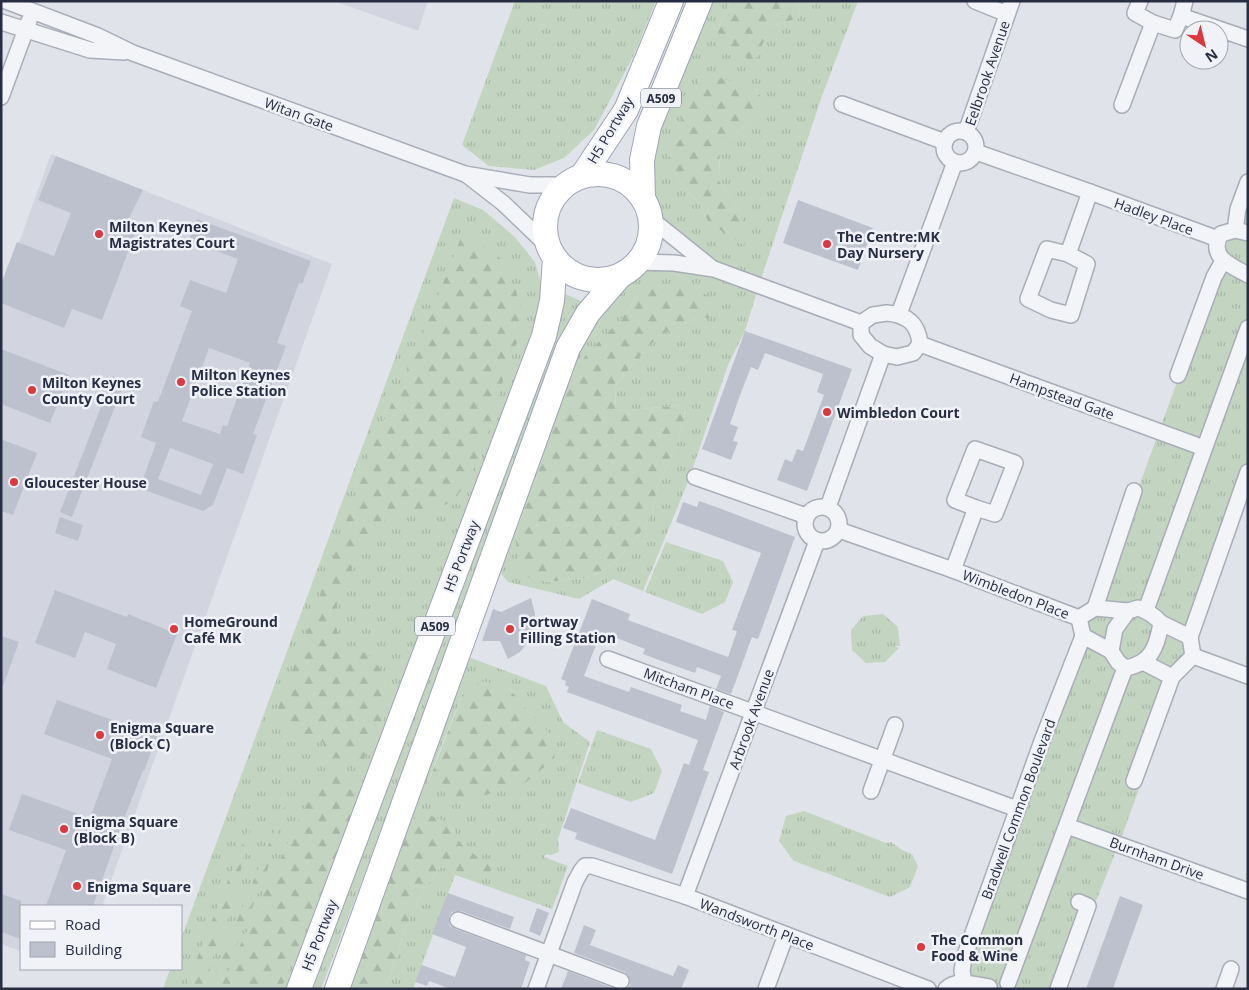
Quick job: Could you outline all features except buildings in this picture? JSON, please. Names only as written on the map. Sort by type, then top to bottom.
[{"type":"main road","name":"H5 Portway","points":[[574,180],[626,110],[671,1]]},
{"type":"main road","name":"A509","points":[[647,209],[642,160],[649,126],[700,1]]},
{"type":"main road","points":[[600,174],[617,177],[632,186],[647,209],[651,234],[647,249],[629,269],[602,280],[584,279],[568,272],[551,252],[544,228],[546,212],[554,197],[574,180],[600,174]]},
{"type":"main road","name":"H5 Portway","points":[[299,989],[544,336],[552,301],[551,252]]},
{"type":"main road","name":"A509","points":[[336,989],[568,348],[588,313],[629,269]]},
{"type":"street","name":"Witan Gate","points":[[6,1],[34,6],[133,53],[465,174],[530,185],[574,180]]},
{"type":"street","name":"Eelbrook Avenue","points":[[966,132],[1010,8],[975,1]]},
{"type":"street","points":[[1140,1],[1135,13],[1154,23],[1175,30],[1183,8],[1248,39]]},
{"type":"street","points":[[1,97],[34,6]]},
{"type":"street","name":"Witan Gate","points":[[1,22],[90,50],[133,53]]},
{"type":"street","points":[[1122,105],[1154,23]]},
{"type":"street","points":[[842,104],[945,142]]},
{"type":"street","points":[[961,131],[970,134],[976,142],[974,157],[966,163],[955,162],[947,157],[945,142],[951,134],[961,131]]},
{"type":"street","name":"Hadley Place","points":[[976,152],[1218,240]]},
{"type":"street","points":[[899,314],[955,162]]},
{"type":"street","name":"Witan Gate","points":[[465,174],[503,203],[551,252]]},
{"type":"street","points":[[1248,182],[1238,208],[1242,231],[1221,234],[1217,250],[1223,262],[1248,275]]},
{"type":"street","points":[[1068,254],[1090,192]]},
{"type":"street","points":[[647,209],[714,269]]},
{"type":"street","points":[[1048,249],[1068,254],[1087,264],[1071,315],[1051,310],[1028,298],[1048,249]]},
{"type":"street","points":[[1178,375],[1214,277],[1223,262]]},
{"type":"street","points":[[629,269],[674,263],[714,269],[861,323]]},
{"type":"street","points":[[899,314],[910,321],[919,332],[920,344],[913,353],[897,357],[883,354],[870,346],[861,335],[861,323],[873,315],[899,314]]},
{"type":"street","points":[[1146,610],[1248,328]]},
{"type":"street","name":"Hampstead Gate","points":[[920,344],[1204,448]]},
{"type":"street","points":[[828,507],[883,354]]},
{"type":"street","points":[[976,450],[1015,463],[995,514],[976,508],[955,500],[976,450]]},
{"type":"street","points":[[1193,656],[1190,637],[1248,472]]},
{"type":"street","points":[[695,477],[806,516]]},
{"type":"street","points":[[1095,608],[1134,491]]},
{"type":"street","points":[[821,506],[828,507],[837,515],[839,530],[828,541],[817,541],[810,537],[806,531],[804,524],[806,516],[815,508],[821,506]]},
{"type":"street","name":"Wimbledon Place","points":[[953,570],[976,508]]},
{"type":"street","name":"Wimbledon Place","points":[[839,530],[953,570],[1079,618]]},
{"type":"street","name":"Arbrook Avenue","points":[[685,896],[817,541]]},
{"type":"street","points":[[1125,668],[1118,662],[1112,651],[1083,636],[1079,618],[1095,608],[1128,611],[1138,608],[1146,610],[1160,624],[1190,637]]},
{"type":"street","points":[[1112,651],[1115,629],[1128,611]]},
{"type":"street","points":[[1125,668],[1143,662],[1152,653],[1158,639],[1160,624]]},
{"type":"street","name":"Bradwell Common Boulevard","points":[[964,983],[962,971],[964,958],[1042,741],[1083,636]]},
{"type":"street","points":[[1193,656],[1248,676]]},
{"type":"street","points":[[1134,782],[1172,677],[1193,656]]},
{"type":"street","name":"Mitcham Place","points":[[608,659],[1018,810]]},
{"type":"street","points":[[1143,662],[1172,677]]},
{"type":"street","points":[[946,989],[954,983],[988,988],[1002,982],[1012,986],[1067,826],[1125,668]]},
{"type":"street","points":[[871,791],[895,725]]},
{"type":"street","name":"Burnham Drive","points":[[1067,826],[1248,891]]},
{"type":"street","name":"Wandsworth Place","points":[[548,954],[575,882],[585,866],[592,866],[685,896],[928,989]]},
{"type":"street","points":[[1058,989],[1088,906],[1079,902]]},
{"type":"street","points":[[458,920],[621,981]]},
{"type":"street","points":[[766,989],[786,935]]},
{"type":"street","points":[[536,989],[548,954]]},
{"type":"street","points":[[1224,989],[1231,969]]},
{"type":"shaded area","points":[[334,1],[428,1],[418,31]]},
{"type":"shaded area","points":[[51,154],[332,264],[102,905],[20,905],[20,951],[1,944],[1,292]]},
{"type":"green space","points":[[515,1],[656,1],[634,55],[594,130],[564,158],[534,170],[489,166],[462,145]]},
{"type":"green space","points":[[700,1],[730,1],[716,37],[771,26],[799,18],[798,1],[858,1],[822,96],[745,331],[728,365],[688,482],[643,591],[613,579],[579,599],[508,582],[491,561],[568,348],[638,262],[712,269],[651,219],[642,160]],"holes":[[[750,121],[720,147],[719,181],[741,213],[709,223],[700,205],[675,175],[668,149],[680,139]],[[642,291],[696,318],[659,336],[633,364],[615,387],[616,411],[684,405],[685,421],[657,487],[652,516],[635,540],[615,562],[592,577],[547,582],[515,534],[538,473],[554,418]]]},
{"type":"green space","points":[[730,1],[798,1],[799,18],[771,26],[754,62],[725,47],[716,37]]},
{"type":"green space","points":[[702,73],[753,87],[767,104],[720,147],[719,181],[741,213],[745,246],[709,223],[700,205],[675,175],[667,149],[680,139],[683,106]]},
{"type":"green space","points":[[1248,186],[1248,487],[1122,836],[1061,989],[953,989],[1095,608]]},
{"type":"green space","points":[[454,198],[483,210],[514,236],[535,262],[543,291],[538,329],[290,989],[163,989],[170,970],[182,970],[182,936]]},
{"type":"green space","points":[[464,230],[501,259],[516,290],[524,323],[503,380],[492,421],[479,458],[454,502],[424,511],[389,511],[377,535],[361,545],[333,615],[341,646],[368,654],[388,677],[384,720],[362,762],[330,757],[321,739],[289,736],[275,717],[310,624],[374,441],[414,356]]},
{"type":"green space","points":[[679,283],[692,284],[714,301],[711,318],[696,318],[659,336],[615,387],[616,411],[684,405],[685,421],[657,487],[652,516],[635,540],[615,562],[592,577],[547,582],[520,576],[515,534],[538,473],[554,418],[585,356],[622,318],[642,291]]},
{"type":"green space","points":[[563,293],[583,302],[321,989],[312,989],[402,742]]},
{"type":"green space","points":[[666,542],[723,561],[733,582],[725,602],[702,614],[645,592]]},
{"type":"green space","points":[[883,614],[898,627],[900,646],[895,646],[899,648],[885,662],[866,663],[852,650],[851,630],[863,616]]},
{"type":"green space","points":[[471,658],[546,686],[563,722],[590,742],[558,839],[559,852],[551,855],[546,854],[544,857],[568,866],[552,909],[455,875],[413,989],[384,989],[392,971],[406,927],[421,894],[440,867],[490,878],[474,855],[461,844],[450,823],[409,821],[452,669]],"holes":[[[507,686],[530,713],[428,783],[462,695]]]},
{"type":"green space","points":[[480,681],[507,686],[557,741],[554,759],[525,783],[472,799],[454,797],[428,783],[462,695]]},
{"type":"green space","points":[[597,730],[651,749],[662,771],[654,793],[631,802],[578,783]]},
{"type":"green space","points":[[335,773],[361,792],[281,989],[220,989],[316,782]]},
{"type":"green space","points":[[295,782],[278,829],[268,868],[219,989],[208,989]]},
{"type":"green space","points":[[804,811],[886,843],[891,842],[912,854],[918,866],[910,887],[890,897],[794,861],[779,841],[786,816]]},
{"type":"green space","points":[[426,814],[450,823],[461,844],[492,868],[490,879],[440,867],[421,894],[406,927],[392,971],[384,989],[347,989],[409,821]]},
{"type":"green space","points":[[253,817],[231,912],[216,946],[205,989],[185,989]]},
{"type":"place","name":"Milton Keynes Magistrates Court","points":[[99,234]]},
{"type":"place","name":"The Centre:MK Day Nursery","points":[[827,244]]},
{"type":"place","name":"Milton Keynes Police Station","points":[[181,382]]},
{"type":"place","name":"Milton Keynes County Court","points":[[32,390]]},
{"type":"place","name":"Wimbledon Court","points":[[827,412]]},
{"type":"place","name":"Gloucester House","points":[[14,482]]},
{"type":"place","name":"HomeGround Café MK","points":[[174,629]]},
{"type":"place","name":"Portway Filling Station","points":[[510,629]]},
{"type":"place","name":"Enigma Square (Block C)","points":[[100,735]]},
{"type":"place","name":"Enigma Square (Block B)","points":[[64,829]]},
{"type":"place","name":"Enigma Square","points":[[77,886]]},
{"type":"place","name":"The Common Food & Wine","points":[[921,947]]}]
